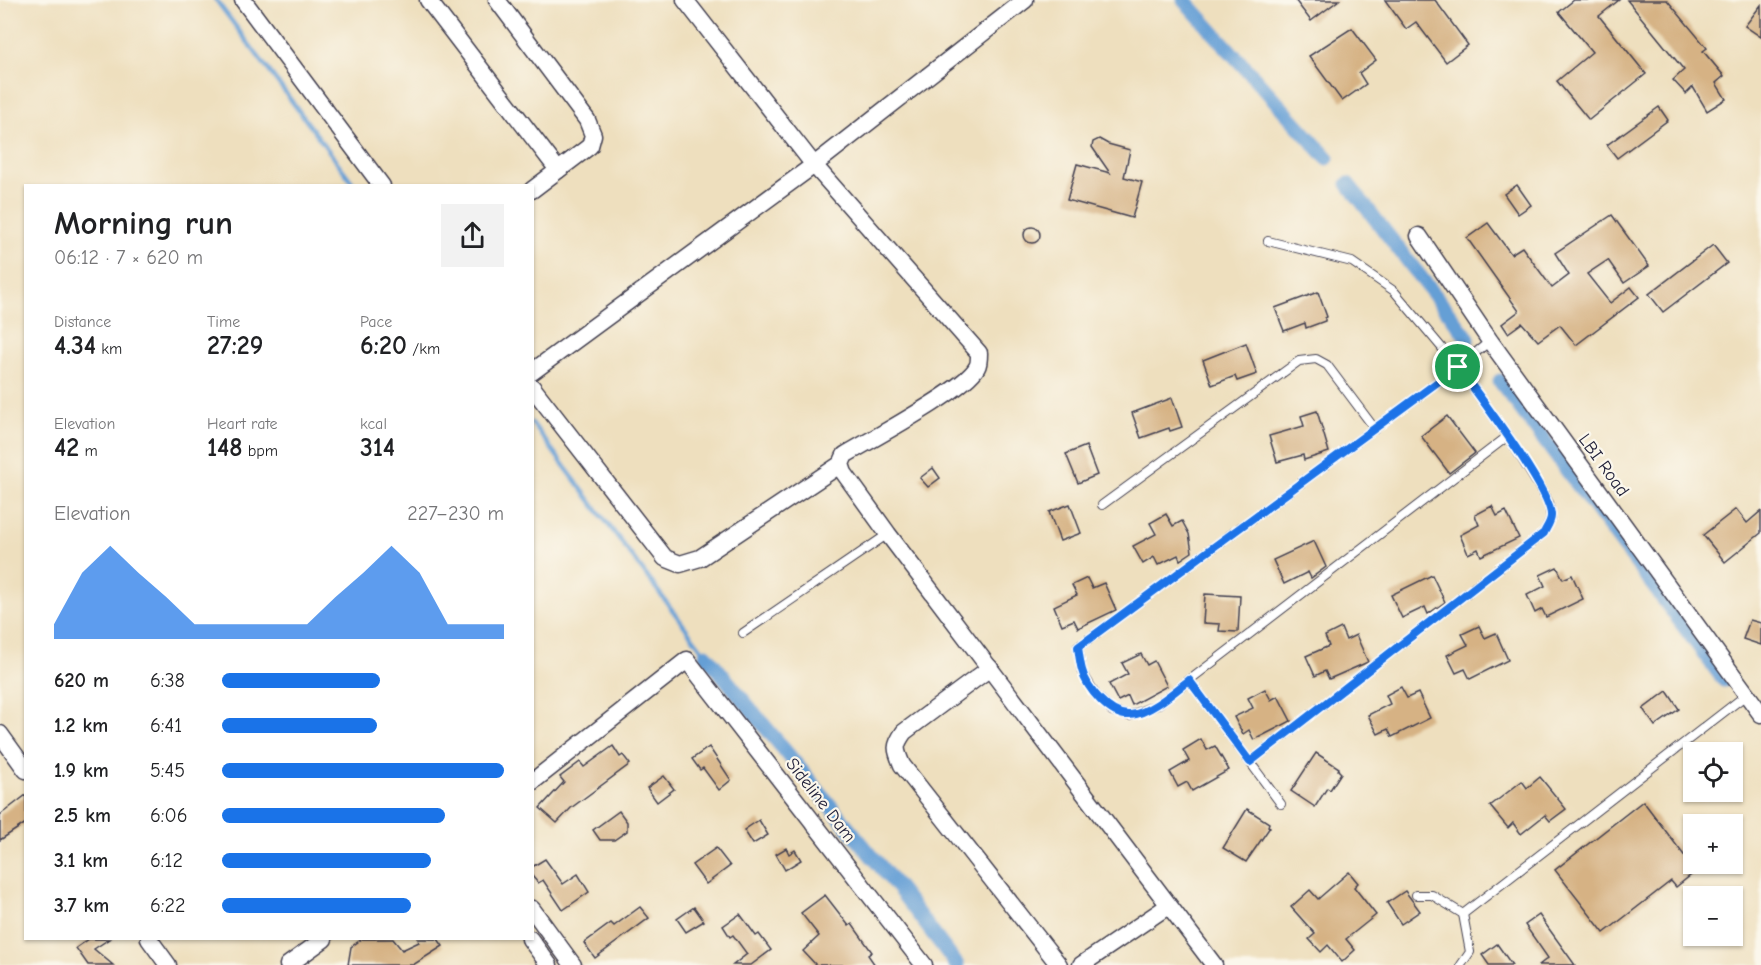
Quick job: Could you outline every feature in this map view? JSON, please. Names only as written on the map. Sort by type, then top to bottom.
[{"type":"street","points":[[243,0],[381,184]]},
{"type":"street","points":[[428,0],[558,170]]},
{"type":"street","points":[[497,0],[587,120],[593,135],[590,146],[534,188]]},
{"type":"street","points":[[534,390],[665,558],[680,564],[700,558],[841,464],[845,455],[963,382],[977,367],[979,354],[814,165],[686,0]]},
{"type":"street","points":[[534,371],[814,165],[1025,0]]},
{"type":"street","name":"LBI Road","points":[[1419,236],[1484,346],[1742,698],[1761,714]]},
{"type":"street","points":[[841,464],[844,473],[888,534],[1214,965]]},
{"type":"street","name":"Sideline Dam","points":[[534,780],[680,665],[924,965]]},
{"type":"street","points":[[990,668],[904,732],[898,740],[896,751],[902,765],[1059,965]]},
{"type":"street","points":[[0,734],[24,767]]},
{"type":"street","points":[[1081,965],[1168,906]]},
{"type":"street","points":[[534,912],[573,965]]},
{"type":"street","points":[[150,940],[168,965]]},
{"type":"street","points":[[288,965],[323,940]]},
{"type":"street","points":[[531,940],[549,965]]},
{"type":"lane","points":[[1250,762],[1544,533],[1551,518],[1549,503],[1508,436],[1458,367],[1394,291],[1352,262],[1268,241]]},
{"type":"lane","points":[[1484,346],[1078,647],[1082,672],[1096,695],[1112,711],[1129,716],[1157,705],[1508,436]]},
{"type":"lane","points":[[1102,506],[1299,361],[1316,359],[1327,365],[1375,429]]},
{"type":"lane","points":[[743,633],[888,534]]},
{"type":"lane","points":[[1189,680],[1281,804]]},
{"type":"lane","points":[[1463,914],[1742,698]]},
{"type":"lane","points":[[1416,895],[1432,895],[1463,914],[1470,952],[1461,965]]},
{"type":"building","points":[[1295,0],[1339,0],[1311,21]]},
{"type":"building","points":[[1385,0],[1435,0],[1468,45],[1446,62],[1416,22],[1406,29]]},
{"type":"building","points":[[1574,0],[1619,0],[1599,16],[1646,74],[1589,120],[1557,81],[1592,52],[1559,12]]},
{"type":"building","points":[[1627,0],[1667,0],[1707,48],[1703,51],[1724,76],[1716,83],[1726,99],[1707,111],[1693,87],[1686,94],[1673,80],[1684,70]]},
{"type":"building","points":[[1761,5],[1761,37],[1745,26]]},
{"type":"building","points":[[1352,28],[1376,60],[1359,73],[1366,84],[1342,101],[1309,56]]},
{"type":"building","points":[[1659,107],[1668,120],[1617,158],[1607,145]]},
{"type":"building","points":[[1099,139],[1130,150],[1124,177],[1142,182],[1132,218],[1067,200],[1077,164],[1110,173],[1092,147],[1093,142]]},
{"type":"building","points":[[1517,185],[1531,205],[1518,214],[1504,194]]},
{"type":"building","points":[[1612,215],[1649,266],[1624,283],[1608,260],[1587,274],[1610,303],[1631,287],[1639,297],[1576,345],[1560,325],[1538,341],[1522,323],[1508,333],[1502,324],[1519,311],[1467,238],[1488,223],[1511,254],[1522,247],[1552,288],[1569,275],[1555,253]]},
{"type":"building","points":[[1029,227],[1035,227],[1040,235],[1038,241],[1029,243],[1024,238],[1024,232]]},
{"type":"building","points":[[1713,245],[1727,263],[1663,312],[1649,294]]},
{"type":"building","points":[[1318,292],[1327,317],[1325,321],[1306,328],[1305,323],[1284,331],[1275,308]]},
{"type":"building","points":[[1246,343],[1257,374],[1237,381],[1235,376],[1212,385],[1203,360]]},
{"type":"building","points":[[1172,398],[1182,427],[1170,431],[1169,428],[1141,438],[1132,413]]},
{"type":"building","points":[[1317,411],[1329,452],[1304,460],[1303,455],[1277,462],[1269,436],[1304,426],[1301,416]]},
{"type":"building","points":[[1447,416],[1475,453],[1449,473],[1421,436]]},
{"type":"building","points":[[1086,446],[1097,475],[1078,483],[1066,454]]},
{"type":"building","points":[[933,468],[940,478],[928,487],[920,478]]},
{"type":"building","points":[[1070,504],[1081,533],[1060,541],[1049,512]]},
{"type":"building","points":[[1492,506],[1497,516],[1506,511],[1519,538],[1481,556],[1478,549],[1468,554],[1460,535],[1479,525],[1475,515]]},
{"type":"building","points":[[1736,509],[1747,523],[1761,511],[1761,533],[1725,562],[1703,535]]},
{"type":"building","points":[[1166,514],[1173,526],[1182,521],[1189,534],[1192,552],[1180,560],[1178,555],[1158,565],[1154,557],[1143,564],[1133,546],[1156,534],[1150,523]]},
{"type":"building","points":[[1314,541],[1326,567],[1311,578],[1308,572],[1284,584],[1273,560]]},
{"type":"building","points":[[1557,567],[1563,579],[1572,575],[1583,599],[1546,617],[1542,609],[1535,613],[1527,595],[1545,586],[1540,575]]},
{"type":"building","points":[[1432,575],[1445,602],[1428,614],[1425,607],[1402,618],[1391,595]]},
{"type":"building","points":[[1087,578],[1092,588],[1104,583],[1116,610],[1078,628],[1074,620],[1062,625],[1054,606],[1077,595],[1072,585]]},
{"type":"building","points":[[1205,594],[1240,596],[1238,632],[1219,631],[1220,624],[1203,623]]},
{"type":"building","points":[[1750,620],[1761,623],[1761,645],[1743,639]]},
{"type":"building","points":[[1479,626],[1485,638],[1496,633],[1508,660],[1470,679],[1465,669],[1456,673],[1447,655],[1468,645],[1462,634]]},
{"type":"building","points":[[1341,628],[1346,640],[1356,635],[1368,662],[1329,679],[1325,671],[1315,676],[1306,656],[1329,646],[1325,636]]},
{"type":"building","points":[[1141,654],[1147,665],[1154,661],[1167,686],[1132,705],[1128,696],[1118,701],[1109,684],[1128,674],[1122,663]]},
{"type":"building","points":[[1401,687],[1407,698],[1418,693],[1430,718],[1392,737],[1388,729],[1378,734],[1368,715],[1390,704],[1386,695]]},
{"type":"building","points":[[1265,689],[1271,700],[1278,696],[1291,721],[1254,740],[1249,730],[1243,734],[1234,717],[1253,708],[1248,698]]},
{"type":"building","points":[[1667,691],[1679,709],[1655,726],[1643,709]]},
{"type":"building","points":[[1201,739],[1207,750],[1215,746],[1229,770],[1192,791],[1187,782],[1178,787],[1170,772],[1189,761],[1183,750]]},
{"type":"building","points":[[613,746],[620,757],[623,755],[630,764],[571,808],[557,823],[540,808],[564,782],[560,777],[580,762],[584,767]]},
{"type":"building","points":[[709,747],[731,780],[719,790],[703,768],[700,770],[692,759]]},
{"type":"building","points":[[1316,753],[1339,768],[1341,773],[1330,790],[1327,788],[1315,807],[1291,791]]},
{"type":"building","points":[[664,776],[674,789],[657,802],[647,788]]},
{"type":"building","points":[[1540,777],[1566,809],[1550,821],[1545,815],[1521,834],[1513,823],[1508,828],[1490,806],[1522,781],[1527,788]]},
{"type":"building","points":[[24,797],[24,824],[0,840],[0,815]]},
{"type":"building","points":[[1643,801],[1683,854],[1683,874],[1692,874],[1676,887],[1671,881],[1604,933],[1555,870]]},
{"type":"building","points":[[1247,809],[1269,823],[1270,827],[1246,862],[1223,848]]},
{"type":"building","points":[[619,811],[627,822],[627,831],[614,840],[600,840],[593,830]]},
{"type":"building","points":[[759,820],[768,835],[753,844],[744,830]]},
{"type":"building","points":[[716,848],[730,866],[706,884],[692,865]]},
{"type":"building","points":[[786,848],[789,854],[795,850],[801,860],[785,870],[776,854]]},
{"type":"building","points":[[545,859],[563,884],[578,874],[589,892],[563,910],[543,880],[538,883],[534,878],[534,866]]},
{"type":"building","points":[[1349,872],[1358,883],[1354,887],[1376,915],[1346,939],[1355,950],[1342,962],[1328,945],[1321,952],[1309,939],[1315,934],[1291,907],[1310,890],[1318,899]]},
{"type":"building","points":[[1405,891],[1420,911],[1401,924],[1387,903]]},
{"type":"building","points":[[825,895],[849,926],[852,924],[872,952],[868,955],[875,965],[816,965],[803,951],[819,936],[801,913]]},
{"type":"building","points":[[640,907],[649,918],[595,958],[584,943],[611,923],[614,926]]},
{"type":"building","points":[[694,907],[704,921],[686,932],[677,919]]},
{"type":"building","points":[[740,914],[756,936],[759,934],[771,950],[751,965],[733,965],[747,954],[733,935],[730,937],[723,926]]},
{"type":"building","points":[[1539,915],[1575,965],[1539,965],[1548,958],[1525,925]]},
{"type":"building","points":[[88,940],[108,940],[94,949],[113,965],[88,965],[76,948]]},
{"type":"building","points":[[361,940],[394,940],[402,950],[419,942],[418,940],[439,940],[443,946],[413,965],[348,965],[351,947]]},
{"type":"building","points":[[1497,944],[1512,965],[1489,965],[1482,955]]},
{"type":"waterway","points":[[216,0],[354,184]]},
{"type":"waterway","points":[[1184,0],[1327,158]]},
{"type":"waterway","points":[[1348,184],[1468,338]]},
{"type":"waterway","points":[[1500,381],[1724,680]]},
{"type":"waterway","points":[[534,426],[706,655]]},
{"type":"waterway","points":[[706,655],[899,889],[957,965]]},
{"type":"route","points":[[1458,367],[1508,436],[1549,503],[1551,518],[1544,533],[1250,762],[1189,680],[1157,705],[1129,716],[1112,711],[1096,695],[1082,672],[1078,647],[1458,367]]}]
